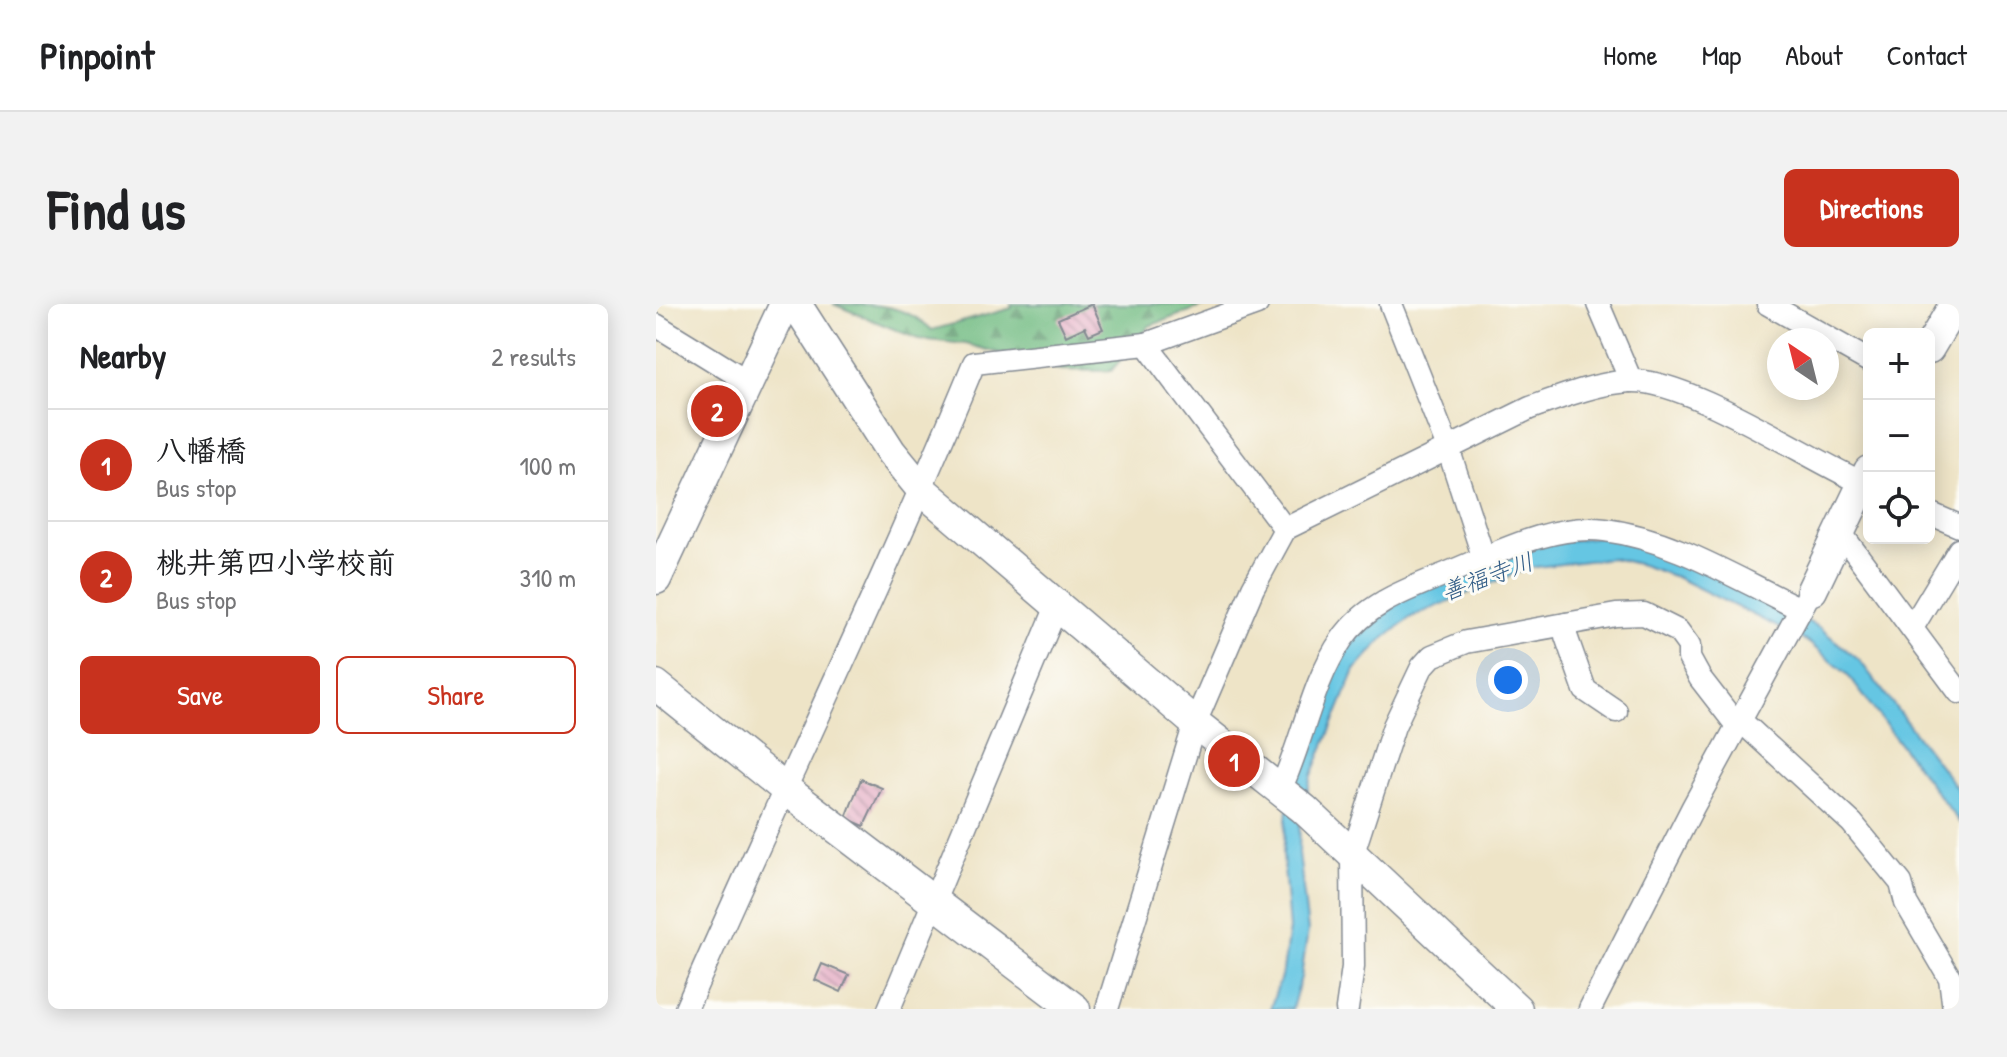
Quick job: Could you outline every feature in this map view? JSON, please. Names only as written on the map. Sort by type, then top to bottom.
[{"type":"street","points":[[656,579],[785,304]]},
{"type":"street","points":[[796,304],[891,452],[922,490],[1195,723],[1288,797],[1517,1009]]},
{"type":"street","points":[[686,1009],[922,490],[974,363],[1146,344],[1257,304]]},
{"type":"street","points":[[1391,304],[1448,448],[1484,559]]},
{"type":"street","points":[[1598,304],[1631,381]]},
{"type":"street","points":[[1768,304],[1863,358]]},
{"type":"street","points":[[1935,338],[1955,304]]},
{"type":"street","points":[[656,325],[747,381]]},
{"type":"street","points":[[1146,344],[1285,529]]},
{"type":"street","points":[[1107,1009],[1195,723],[1253,588],[1285,529],[1530,408],[1631,381],[1685,392],[1863,478]]},
{"type":"street","points":[[1590,1009],[1863,488]]},
{"type":"street","points":[[1935,516],[1959,526]]},
{"type":"street","points":[[1288,797],[1328,662],[1358,619],[1396,594],[1484,559],[1540,538],[1603,529],[1686,553],[1804,603]]},
{"type":"street","points":[[1840,532],[1959,692]]},
{"type":"street","points":[[1912,628],[1959,550]]},
{"type":"street","points":[[889,1009],[1057,606]]},
{"type":"street","points":[[1347,1009],[1353,967],[1352,856],[1394,726],[1422,667],[1432,656],[1466,642],[1644,614],[1667,624],[1689,646],[1695,670],[1739,724],[1852,823],[1901,883],[1906,903],[1950,978],[1954,1009]]},
{"type":"street","points":[[1566,624],[1566,636],[1585,690],[1616,711]]},
{"type":"street","points":[[656,685],[784,788],[1075,1009]]},
{"type":"street","points":[[1954,1009],[1959,1003]]},
{"type":"green space","points":[[833,304],[863,304],[900,310],[932,330],[1012,308],[1011,304],[1209,304],[1149,326],[1111,371],[1061,370],[966,344],[918,339]]},
{"type":"water","name":"善福寺川","points":[[1609,535],[1682,554],[1820,628],[1860,661],[1959,791],[1959,822],[1847,674],[1808,642],[1676,577],[1642,565],[1612,558],[1528,568],[1411,617],[1381,641],[1355,670],[1312,775],[1300,819],[1299,853],[1308,931],[1301,977],[1292,1009],[1270,1009],[1283,971],[1289,929],[1283,854],[1290,776],[1336,662],[1366,625],[1399,600],[1527,547]]},
{"type":"building","points":[[1092,304],[1103,329],[1089,335],[1085,327],[1066,336],[1058,319]]},
{"type":"building","points":[[861,779],[882,788],[864,826],[846,818]]},
{"type":"building","points":[[822,964],[849,975],[841,992],[815,980]]},
{"type":"place","name":"桃井第四小学校前","points":[[717,411]]},
{"type":"place","name":"八幡橋","points":[[1234,761]]}]
